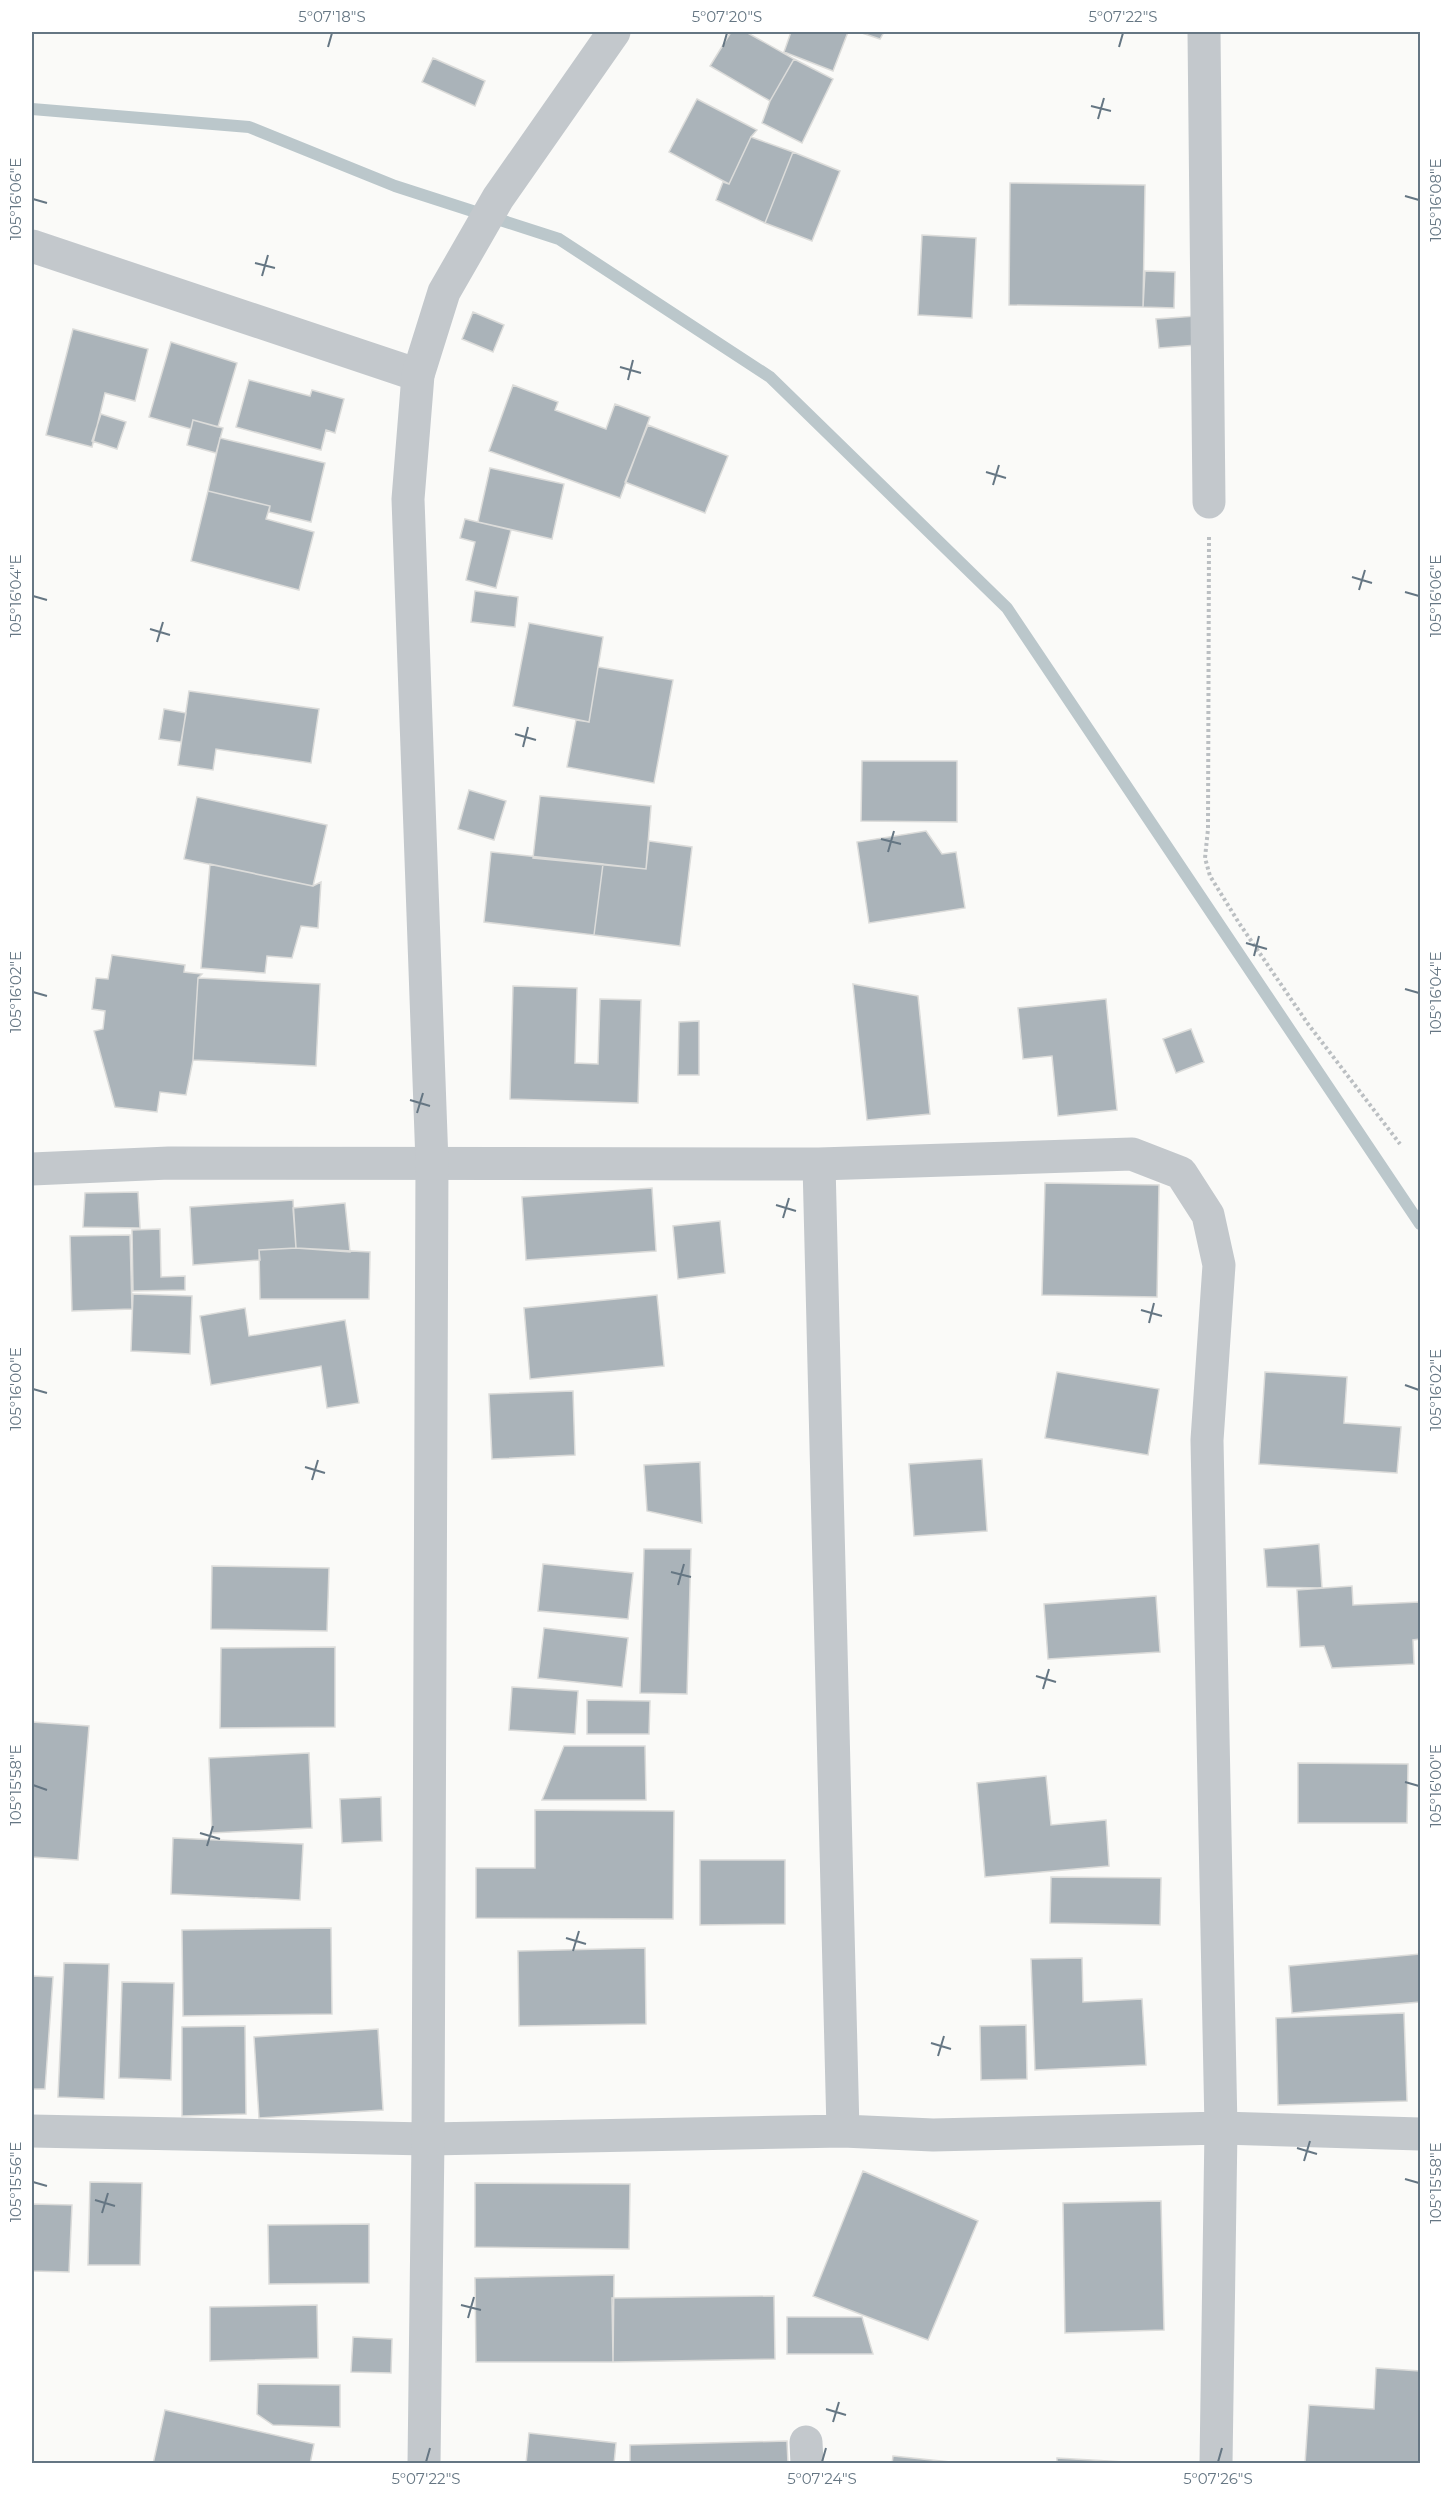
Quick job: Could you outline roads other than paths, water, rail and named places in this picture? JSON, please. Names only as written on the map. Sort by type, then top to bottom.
[{"type":"street","points":[[424,2463],[428,2139],[432,1163],[408,499],[418,375],[444,292],[498,198],[614,32]]},
{"type":"street","points":[[1203,32],[1209,502]]},
{"type":"street","points":[[32,246],[418,375]]},
{"type":"street","points":[[32,1169],[169,1164],[819,1164],[1132,1154],[1181,1173],[1208,1215],[1219,1265],[1207,1440],[1221,2128],[1216,2463]]},
{"type":"street","points":[[819,1164],[843,2131]]},
{"type":"street","points":[[32,2131],[428,2139],[843,2131],[933,2135],[1221,2128],[1420,2134]]},
{"type":"waterway","points":[[32,109],[249,127],[395,186],[559,239],[770,377],[1007,608],[1420,1224]]}]
